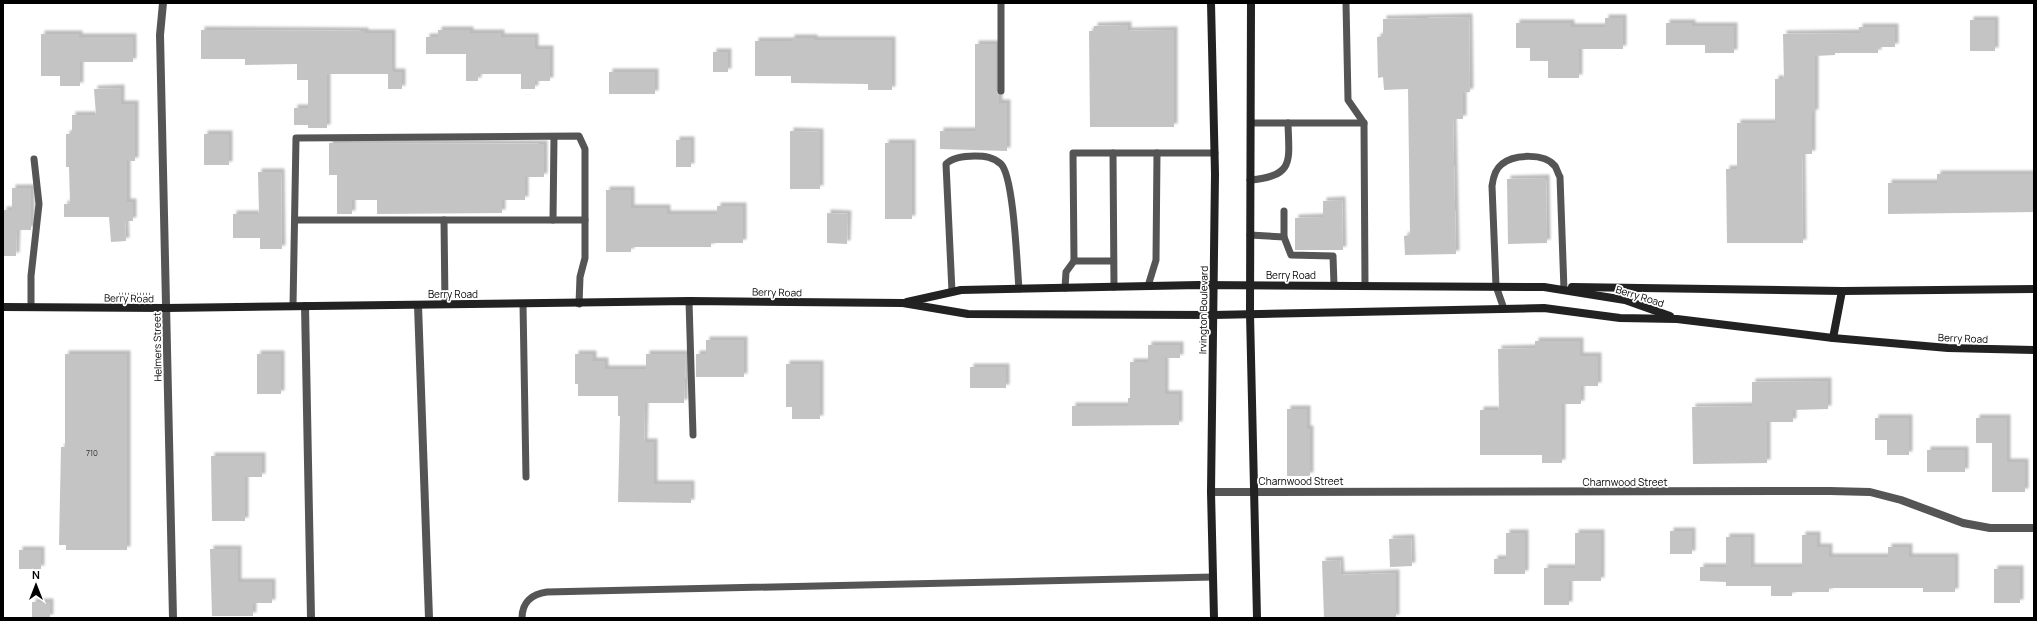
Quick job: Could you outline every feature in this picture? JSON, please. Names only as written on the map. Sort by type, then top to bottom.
[{"type":"street","name":"Helmers Street","points":[[163,3],[160,35],[173,618]]},
{"type":"street","name":"Irvington Boulevard","points":[[1212,3],[1215,153],[1211,492],[1214,618]]},
{"type":"street","points":[[1251,3],[1250,314],[1257,618]]},
{"type":"street","name":"Berry Road","points":[[903,303],[962,290],[1213,285],[1496,286],[1564,288],[1625,300],[1677,319]]},
{"type":"street","points":[[1564,288],[1842,291],[2034,289]]},
{"type":"street","points":[[1833,338],[1842,291]]},
{"type":"street","name":"Berry Road","points":[[3,307],[166,308],[445,304],[579,304],[689,301],[903,303],[968,314],[1250,314],[1544,308],[1620,318],[1677,319],[1833,338],[1948,348],[2034,350]]},
{"type":"street","points":[[418,305],[429,618]]},
{"type":"street","points":[[305,306],[311,618]]},
{"type":"street","name":"Charnwood Street","points":[[1211,492],[1830,490],[1870,492],[1901,500],[1964,522],[1990,528],[2034,528]]},
{"type":"lane","points":[[1001,3],[1001,91]]},
{"type":"lane","points":[[1346,3],[1348,100],[1364,123],[1365,285]]},
{"type":"lane","points":[[1251,123],[1364,123]]},
{"type":"lane","points":[[1250,180],[1268,179],[1283,171],[1288,162],[1288,123]]},
{"type":"lane","points":[[293,306],[296,220],[296,138],[579,136],[585,149],[585,258],[580,277],[579,304]]},
{"type":"lane","points":[[553,220],[554,137]]},
{"type":"lane","points":[[1066,288],[1066,272],[1074,261],[1073,153],[1215,153]]},
{"type":"lane","points":[[1113,153],[1114,287]]},
{"type":"lane","points":[[1148,286],[1156,260],[1156,153]]},
{"type":"lane","points":[[952,292],[946,164],[951,160],[968,156],[989,156],[1002,165],[1008,184],[1019,289]]},
{"type":"lane","points":[[1504,309],[1496,286],[1492,186],[1494,175],[1501,164],[1511,159],[1525,157],[1541,158],[1554,165],[1560,177],[1564,288]]},
{"type":"lane","points":[[31,307],[31,276],[39,204],[34,159]]},
{"type":"lane","points":[[1284,211],[1284,237],[1291,255],[1333,256],[1334,285]]},
{"type":"lane","points":[[296,220],[585,220]]},
{"type":"lane","points":[[444,220],[445,304]]},
{"type":"lane","points":[[1250,235],[1284,237]]},
{"type":"lane","points":[[1074,261],[1113,260]]},
{"type":"lane","points":[[689,301],[692,435]]},
{"type":"lane","points":[[523,304],[526,477]]},
{"type":"lane","points":[[522,618],[522,612],[529,598],[537,593],[547,592],[1158,580],[1213,577]]},
{"type":"building","points":[[1469,17],[1470,92],[1463,93],[1463,119],[1453,119],[1456,254],[1405,255],[1404,236],[1410,235],[1408,89],[1384,90],[1383,77],[1378,78],[1377,37],[1383,36],[1383,19]]},
{"type":"building","points":[[1605,18],[1623,18],[1623,49],[1579,49],[1579,78],[1548,78],[1548,61],[1530,61],[1530,48],[1516,48],[1516,23],[1571,23],[1571,27],[1605,27]]},
{"type":"building","points":[[1970,20],[1995,20],[1995,51],[1970,51]]},
{"type":"building","points":[[1666,23],[1692,23],[1692,26],[1734,26],[1734,53],[1705,53],[1705,45],[1666,45]]},
{"type":"building","points":[[1128,25],[1128,31],[1174,30],[1174,127],[1090,127],[1089,31],[1094,31],[1094,26]]},
{"type":"building","points":[[1859,27],[1895,27],[1895,47],[1878,47],[1878,53],[1835,53],[1835,55],[1815,56],[1815,113],[1812,113],[1812,154],[1802,154],[1803,243],[1727,243],[1726,169],[1737,169],[1737,123],[1775,123],[1775,79],[1784,79],[1783,34],[1859,33]]},
{"type":"building","points":[[201,30],[365,31],[365,33],[392,33],[392,72],[402,72],[402,89],[388,89],[388,74],[327,74],[327,128],[308,128],[308,125],[294,125],[294,108],[308,108],[308,80],[297,80],[297,64],[245,65],[245,59],[201,59]]},
{"type":"building","points":[[438,30],[470,30],[470,33],[501,33],[501,37],[535,37],[535,49],[550,49],[550,81],[535,81],[535,89],[521,89],[521,74],[478,74],[478,81],[466,81],[466,54],[426,54],[426,37],[438,37]]},
{"type":"building","points":[[41,34],[79,34],[79,37],[133,37],[133,62],[80,62],[80,86],[60,86],[60,76],[41,76]]},
{"type":"building","points":[[791,38],[814,38],[814,40],[892,40],[892,90],[868,90],[868,84],[791,83],[791,76],[755,76],[755,41],[791,41]]},
{"type":"building","points":[[975,44],[996,44],[996,91],[999,96],[999,103],[1007,103],[1007,151],[940,149],[940,131],[975,131]]},
{"type":"building","points":[[713,52],[728,52],[728,72],[713,72]]},
{"type":"building","points":[[609,72],[655,72],[655,94],[609,94]]},
{"type":"building","points":[[121,88],[121,104],[135,104],[135,161],[127,161],[127,202],[133,202],[133,221],[125,221],[126,241],[111,242],[109,217],[64,217],[64,204],[70,204],[69,167],[66,167],[66,134],[72,134],[72,115],[96,115],[94,89]]},
{"type":"building","points":[[790,131],[820,132],[820,189],[790,189]]},
{"type":"building","points":[[204,134],[229,134],[229,165],[204,165]]},
{"type":"building","points":[[676,140],[691,140],[691,167],[676,167]]},
{"type":"building","points":[[329,143],[544,144],[544,177],[525,177],[525,200],[502,200],[502,213],[377,214],[377,200],[352,200],[352,214],[337,214],[337,175],[329,175]]},
{"type":"building","points":[[885,143],[912,143],[912,219],[885,219]]},
{"type":"building","points":[[258,172],[281,172],[282,249],[260,249],[260,238],[233,238],[233,214],[259,214]]},
{"type":"building","points":[[1937,174],[2034,174],[2034,212],[1888,214],[1888,183],[1937,183]]},
{"type":"building","points":[[1546,178],[1547,243],[1508,244],[1507,179]]},
{"type":"building","points":[[12,188],[31,188],[31,230],[17,230],[16,256],[3,256],[3,210],[12,210]]},
{"type":"building","points":[[606,190],[631,190],[631,208],[667,208],[667,214],[717,214],[717,206],[743,206],[743,243],[711,243],[711,247],[631,247],[631,252],[606,252]]},
{"type":"building","points":[[1342,200],[1343,250],[1295,250],[1295,218],[1323,217],[1323,201]]},
{"type":"building","points":[[827,213],[848,214],[847,244],[827,243]]},
{"type":"building","points":[[706,340],[744,340],[744,377],[696,377],[696,354],[706,354]]},
{"type":"building","points":[[1535,341],[1580,341],[1580,356],[1598,356],[1598,386],[1581,386],[1581,404],[1562,404],[1562,463],[1542,463],[1542,455],[1480,455],[1480,410],[1499,410],[1498,349],[1535,348]]},
{"type":"building","points":[[1148,345],[1180,345],[1180,358],[1165,358],[1165,394],[1179,394],[1179,425],[1072,426],[1072,406],[1128,406],[1128,398],[1130,398],[1130,362],[1148,362]]},
{"type":"building","points":[[65,354],[127,354],[127,550],[66,550],[66,545],[59,545],[61,447],[65,447]]},
{"type":"building","points":[[257,354],[281,354],[281,394],[257,394]]},
{"type":"building","points":[[575,354],[593,354],[593,361],[605,361],[605,369],[646,369],[646,354],[686,354],[684,403],[645,403],[644,442],[654,442],[654,484],[691,484],[691,503],[618,502],[620,416],[618,416],[618,396],[578,396],[578,384],[575,384]]},
{"type":"building","points":[[786,364],[820,364],[820,419],[792,419],[792,407],[786,407]]},
{"type":"building","points":[[970,367],[1006,367],[1006,388],[970,388]]},
{"type":"building","points":[[1828,381],[1828,409],[1793,410],[1793,422],[1767,422],[1767,463],[1693,464],[1692,407],[1752,406],[1752,382]]},
{"type":"building","points":[[1287,409],[1307,409],[1307,429],[1310,429],[1310,476],[1287,476]]},
{"type":"building","points":[[1875,418],[1909,418],[1909,455],[1887,455],[1887,440],[1875,440]]},
{"type":"building","points":[[1976,418],[2007,418],[2007,462],[2025,462],[2025,492],[1992,492],[1992,443],[1976,443]]},
{"type":"building","points":[[1927,450],[1965,450],[1965,472],[1927,472]]},
{"type":"building","points":[[211,456],[262,456],[262,477],[245,477],[245,521],[212,521]]},
{"type":"building","points":[[1670,531],[1692,531],[1692,554],[1670,554]]},
{"type":"building","points":[[1506,533],[1525,533],[1525,574],[1494,574],[1494,559],[1506,559]]},
{"type":"building","points":[[1575,533],[1601,533],[1601,581],[1569,581],[1569,605],[1544,605],[1544,568],[1575,568]]},
{"type":"building","points":[[1802,535],[1817,535],[1817,547],[1829,547],[1829,557],[1888,557],[1888,547],[1909,547],[1909,557],[1955,557],[1955,592],[1923,592],[1923,588],[1829,588],[1829,592],[1792,592],[1792,596],[1771,596],[1771,586],[1726,586],[1726,582],[1700,581],[1700,567],[1726,567],[1726,537],[1751,537],[1751,567],[1802,567]]},
{"type":"building","points":[[1411,538],[1412,566],[1390,567],[1389,539]]},
{"type":"building","points":[[210,549],[238,549],[238,582],[272,582],[272,603],[253,603],[253,616],[212,616]]},
{"type":"building","points":[[19,550],[41,550],[41,569],[19,569]]},
{"type":"building","points":[[1340,560],[1341,575],[1396,573],[1396,618],[1324,618],[1322,561]]},
{"type":"building","points":[[1994,569],[2020,569],[2020,603],[1994,603]]},
{"type":"building","points":[[32,602],[50,602],[50,618],[32,618]]}]
